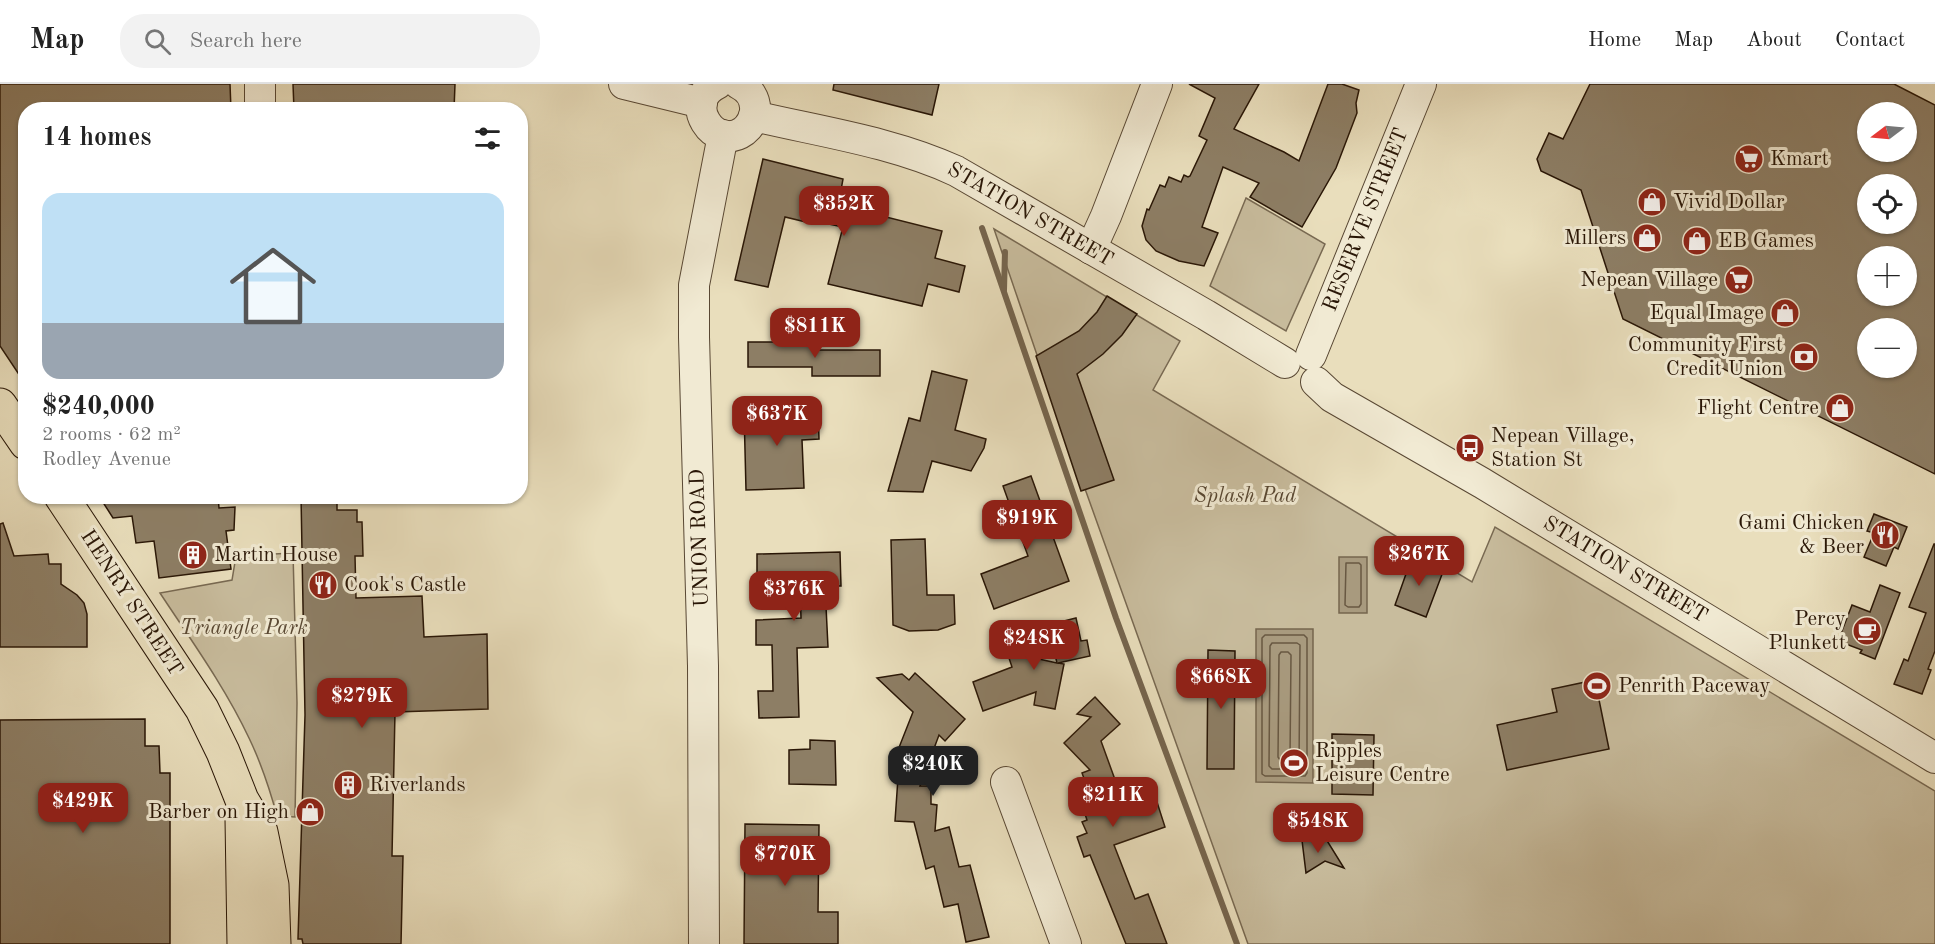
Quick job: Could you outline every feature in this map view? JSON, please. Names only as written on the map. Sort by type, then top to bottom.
[{"type":"main road","name":"HENRY STREET","points":[[66,504],[201,709],[223,752],[242,800]]},
{"type":"main road","points":[[242,800],[244,944]]},
{"type":"main road","points":[[242,800],[261,832],[272,885],[274,944]]},
{"type":"street","points":[[260,84],[260,102]]},
{"type":"street","name":"STATION STREET","points":[[624,84],[730,91],[928,158],[956,171],[1304,367],[1332,397],[1482,483],[1935,758]]},
{"type":"street","points":[[1091,249],[1157,84]]},
{"type":"street","name":"RESERVE STREET","points":[[1304,367],[1420,84]]},
{"type":"street","name":"UNION ROAD","points":[[704,944],[705,768],[694,285],[723,135],[708,127],[701,112],[730,91]]},
{"type":"street","points":[[1006,782],[1066,944]]},
{"type":"green space","points":[[1246,198],[1325,244],[1286,331],[1210,286]]},
{"type":"green space","name":"Splash Pad","points":[[994,229],[1180,341],[1153,390],[1472,582],[1495,527],[1935,791],[1935,944],[1248,944]]},
{"type":"green space","name":"Triangle Park","points":[[293,553],[297,703],[295,817],[277,816],[261,767],[240,719],[160,593],[232,580],[235,562],[252,555]]},
{"type":"water","points":[[1339,557],[1367,557],[1367,613],[1339,613]]},
{"type":"water","points":[[1256,629],[1313,629],[1313,783],[1256,782]]},
{"type":"building","points":[[0,84],[230,84],[231,102],[18,102],[18,373],[0,346]]},
{"type":"building","points":[[293,84],[455,84],[454,102],[294,102]]},
{"type":"building","points":[[834,84],[939,84],[932,115],[833,90]]},
{"type":"building","points":[[1189,84],[1259,84],[1234,129],[1299,161],[1328,84],[1342,84],[1359,90],[1356,103],[1357,113],[1336,168],[1302,227],[1250,197],[1259,183],[1223,167],[1202,227],[1218,233],[1204,266],[1179,261],[1156,251],[1146,240],[1142,226],[1147,209],[1149,210],[1160,185],[1165,187],[1169,177],[1181,182],[1184,175],[1190,176],[1207,140],[1199,136],[1215,98]]},
{"type":"building","name":"Nepean Village","points":[[1590,84],[1894,84],[1935,105],[1935,474],[1623,319],[1581,190],[1541,171],[1537,159],[1549,133],[1563,139]]},
{"type":"building","points":[[763,159],[843,179],[841,190],[881,199],[878,215],[942,231],[935,258],[965,266],[959,292],[928,284],[922,306],[828,284],[843,227],[785,217],[768,287],[735,280]]},
{"type":"building","points":[[1107,296],[1137,314],[1122,335],[1103,354],[1077,374],[1114,480],[1081,491],[1036,356],[1079,331],[1097,312]]},
{"type":"building","points":[[748,342],[817,342],[816,350],[880,350],[880,376],[812,376],[812,367],[748,367]]},
{"type":"building","points":[[932,371],[967,380],[955,430],[986,439],[984,448],[971,471],[932,461],[923,492],[888,491],[909,418],[920,421]]},
{"type":"building","points":[[818,408],[819,439],[802,440],[804,488],[746,490],[744,410]]},
{"type":"building","points":[[1031,476],[1069,581],[994,609],[981,574],[1028,556],[1003,486]]},
{"type":"building","points":[[104,504],[219,504],[219,508],[235,507],[234,530],[226,531],[231,569],[159,578],[154,541],[136,543],[132,516],[113,518]]},
{"type":"building","points":[[301,504],[337,504],[337,510],[357,510],[357,522],[362,522],[363,556],[355,556],[356,598],[422,596],[424,637],[487,634],[488,709],[395,712],[392,856],[403,856],[401,944],[303,944],[302,939],[298,939],[305,715]]},
{"type":"building","points":[[1874,514],[1907,527],[1898,549],[1894,547],[1886,566],[1864,557],[1874,533],[1867,531]]},
{"type":"building","points":[[3,523],[14,556],[48,554],[49,564],[61,564],[61,584],[84,603],[87,614],[87,647],[0,647],[0,524]]},
{"type":"building","points":[[925,539],[927,595],[954,595],[955,624],[938,630],[909,631],[893,625],[891,540]]},
{"type":"building","points":[[1934,544],[1935,651],[1922,694],[1894,684],[1904,659],[1908,661],[1926,613],[1909,607]]},
{"type":"building","points":[[840,552],[841,586],[825,586],[828,647],[797,648],[799,717],[759,718],[758,691],[773,691],[772,645],[756,645],[756,620],[801,618],[800,587],[759,588],[757,554]]},
{"type":"building","points":[[1412,557],[1444,569],[1426,617],[1395,605]]},
{"type":"building","points":[[1880,585],[1900,593],[1875,659],[1860,653],[1862,650],[1838,641],[1852,605],[1870,612]]},
{"type":"building","points":[[1076,618],[1081,641],[1087,640],[1090,656],[1058,663],[1064,664],[1055,709],[1034,705],[1036,692],[983,711],[973,682],[1012,667],[1007,652],[1057,663],[1048,625]]},
{"type":"building","points":[[1208,650],[1235,651],[1234,769],[1207,769]]},
{"type":"building","points":[[915,673],[965,719],[945,741],[939,735],[920,786],[931,786],[931,804],[937,805],[935,831],[949,827],[959,867],[970,865],[989,937],[966,942],[958,904],[944,907],[934,866],[926,869],[914,822],[895,821],[898,778],[907,754],[898,750],[913,712],[877,678],[902,674],[909,680]]},
{"type":"building","points":[[1595,680],[1609,749],[1507,770],[1497,725],[1557,712],[1552,689]]},
{"type":"building","points":[[1095,697],[1120,724],[1101,741],[1126,810],[1156,799],[1165,827],[1114,845],[1135,899],[1148,894],[1167,944],[1126,944],[1090,855],[1084,857],[1077,837],[1087,833],[1082,822],[1087,820],[1078,793],[1088,789],[1082,773],[1090,770],[1064,743],[1091,717],[1077,714]]},
{"type":"building","points":[[145,719],[145,746],[159,746],[160,773],[170,773],[170,944],[0,944],[0,720]]},
{"type":"building","points":[[1332,734],[1374,735],[1373,795],[1332,794]]},
{"type":"building","points":[[810,740],[835,741],[836,785],[789,784],[789,750],[810,749]]},
{"type":"building","points":[[745,824],[819,825],[818,912],[838,912],[838,944],[744,944]]},
{"type":"building","points":[[1301,832],[1315,844],[1326,839],[1344,868],[1325,861],[1306,873]]},
{"type":"waterway","points":[[982,228],[1116,618],[1237,944]]},
{"type":"waterway","points":[[1004,290],[1005,252]]},
{"type":"place","name":"Kmart","points":[[1749,159]]},
{"type":"place","name":"Vivid Dollar","points":[[1652,202]]},
{"type":"place","name":"Millers","points":[[1647,238]]},
{"type":"place","name":"EB Games","points":[[1697,241]]},
{"type":"place","name":"Nepean Village","points":[[1739,280]]},
{"type":"place","name":"Equal Image","points":[[1785,313]]},
{"type":"place","name":"Community First Credit Union","points":[[1804,357]]},
{"type":"place","name":"Flight Centre","points":[[1840,408]]},
{"type":"place","name":"Nepean Village, Station St","points":[[1470,448]]},
{"type":"place","name":"Gami Chicken & Beer","points":[[1885,535]]},
{"type":"place","name":"Martin House","points":[[193,555]]},
{"type":"place","name":"Cook's Castle","points":[[323,585]]},
{"type":"place","name":"Percy Plunkett","points":[[1867,631]]},
{"type":"place","name":"Penrith Paceway","points":[[1597,686]]},
{"type":"place","name":"Ripples Leisure Centre","points":[[1294,763]]},
{"type":"place","name":"Riverlands","points":[[348,785]]},
{"type":"place","name":"Barber on High","points":[[310,812]]}]
